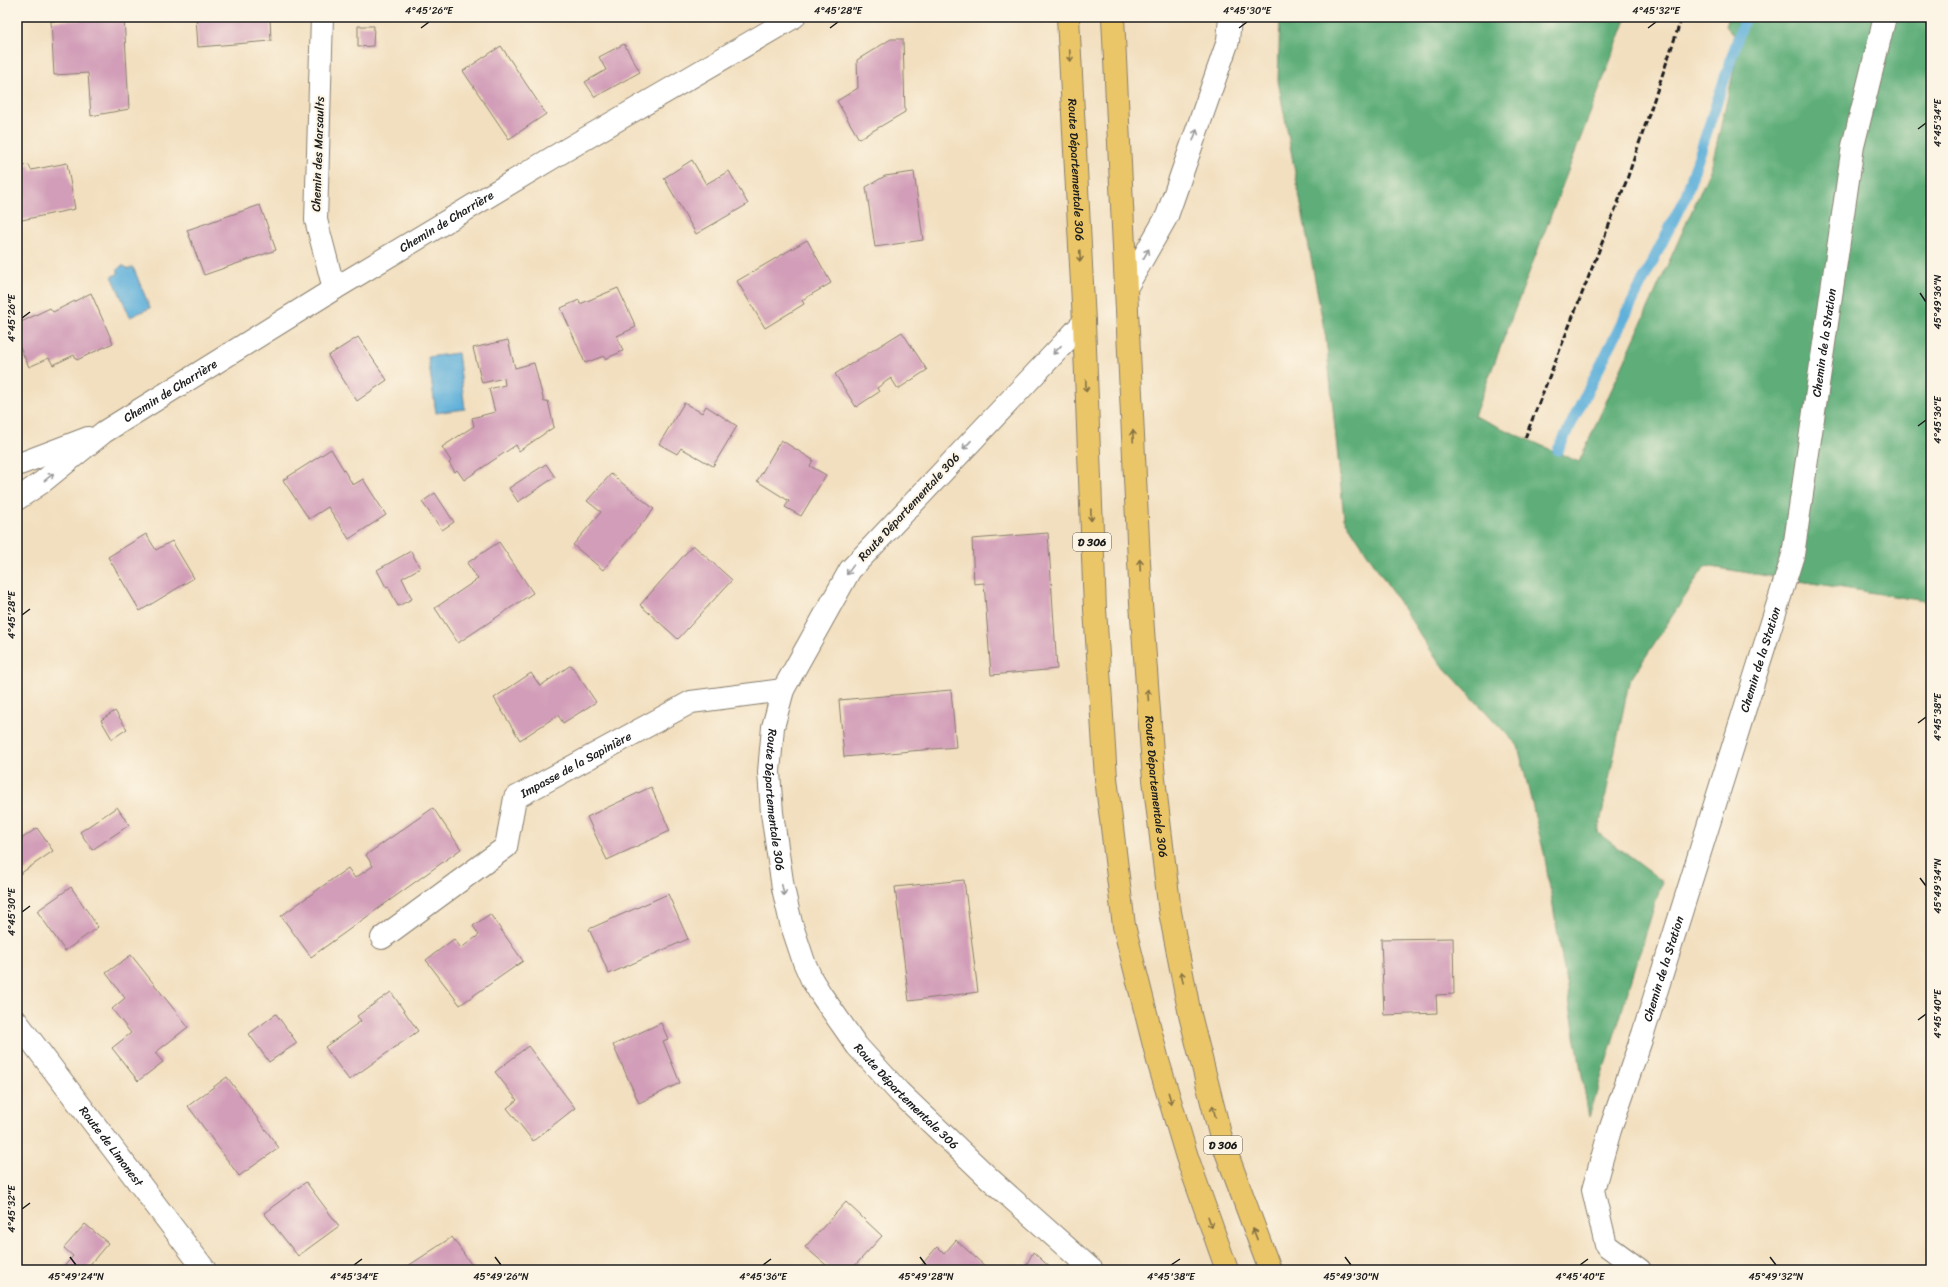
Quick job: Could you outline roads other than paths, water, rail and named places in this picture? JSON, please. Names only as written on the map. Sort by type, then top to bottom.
[{"type":"main road","name":"Route Départementale 306","points":[[1068,17],[1084,322],[1095,609],[1106,778],[1124,926],[1158,1061],[1187,1157],[1227,1270]]},
{"type":"main road","name":"Route Départementale 306","points":[[1113,17],[1141,603],[1153,772],[1170,912],[1190,1015],[1221,1138],[1270,1270]]},
{"type":"street","name":"Chemin des Marsaults","points":[[322,17],[316,220],[334,289]]},
{"type":"street","name":"Chemin de Charrière","points":[[17,499],[41,483],[104,432],[334,289],[552,158],[794,17]]},
{"type":"street","points":[[1126,288],[1167,216],[1228,41],[1230,17]]},
{"type":"street","name":"Chemin de la Station","points":[[1640,1270],[1606,1245],[1593,1190],[1610,1130],[1643,1034],[1793,555],[1853,146],[1885,17]]},
{"type":"street","name":"Route Départementale 306","points":[[1084,322],[850,570],[783,690],[773,727],[769,772],[772,812],[783,888],[792,923],[812,980],[857,1046],[900,1092],[990,1180],[1092,1270]]},
{"type":"street","name":"Chemin de Charrière","points":[[17,465],[104,432]]},
{"type":"street","name":"Impasse de la Sapinière","points":[[382,938],[506,848],[516,798],[691,702],[783,690]]},
{"type":"street","name":"Route de Limonest","points":[[17,1022],[205,1270]]},
{"type":"water","points":[[121,266],[128,269],[133,267],[150,308],[130,317],[112,276],[118,274],[118,269]]},
{"type":"water","points":[[458,353],[465,409],[436,413],[428,357]]},
{"type":"waterway","points":[[1558,450],[1686,195],[1745,17]]},
{"type":"railway","points":[[1525,438],[1626,182],[1682,17]]}]
